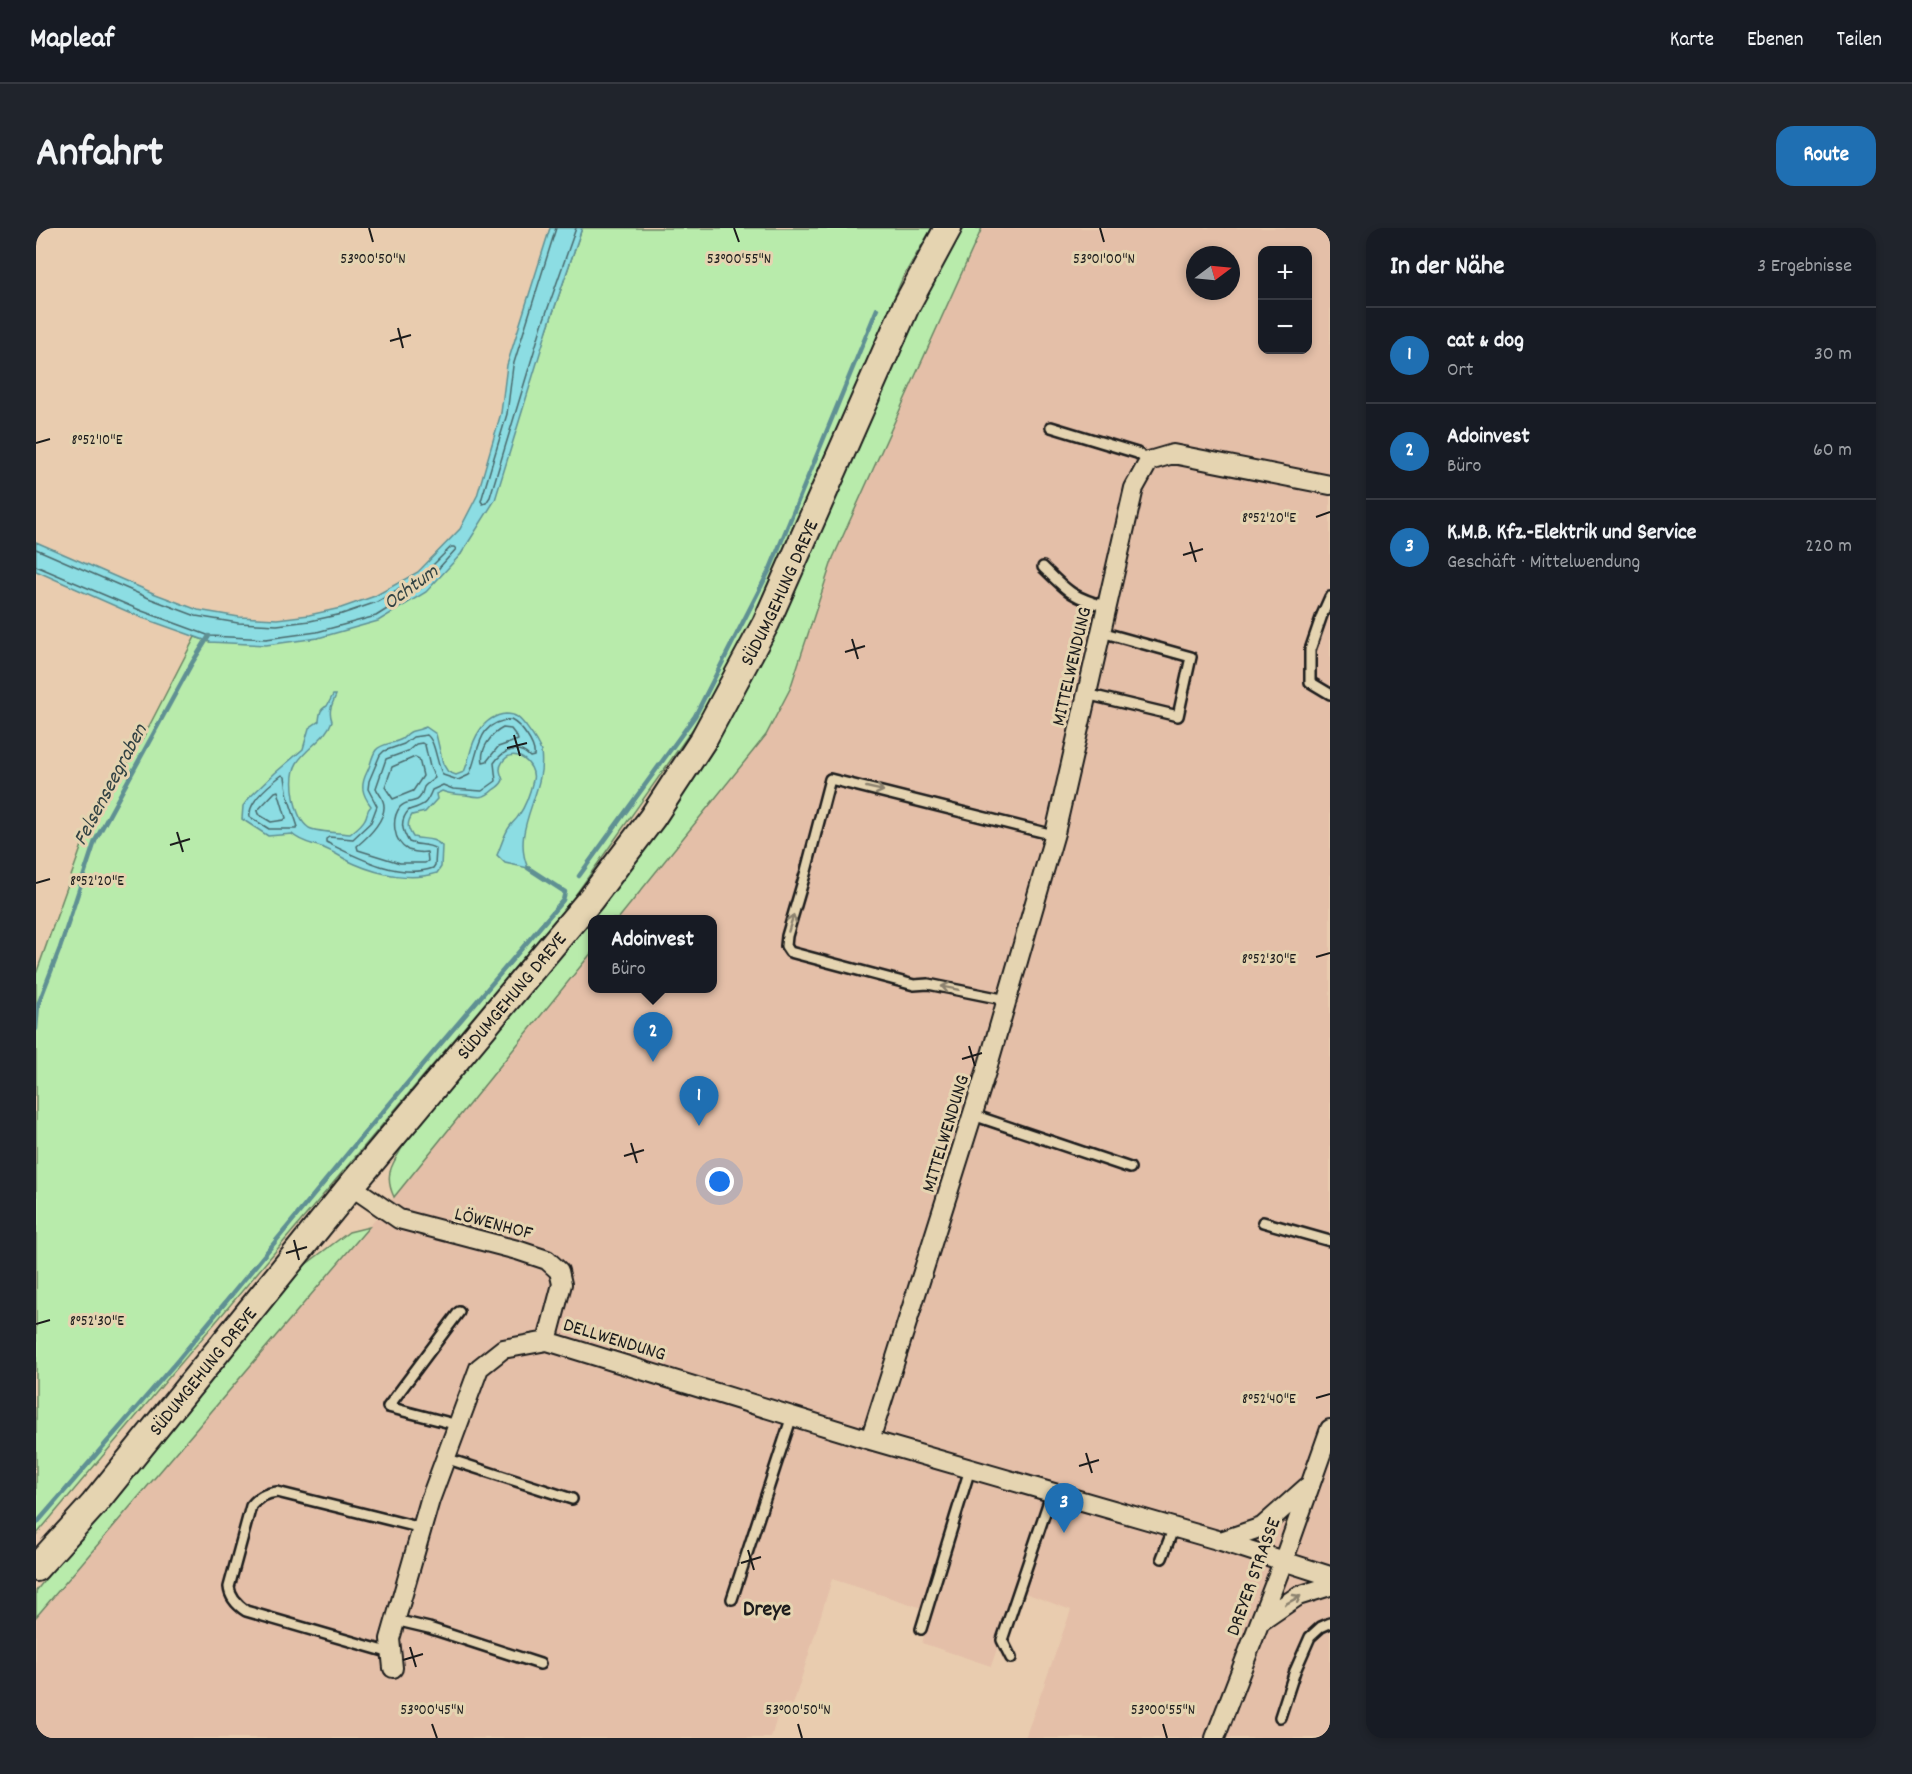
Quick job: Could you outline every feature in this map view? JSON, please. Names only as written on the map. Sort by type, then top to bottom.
[{"type":"main road","name":"SÜDUMGEHUNG DREYE","points":[[36,1568],[94,1504],[351,1186],[590,900],[652,818],[703,740],[766,623],[906,306],[948,228]]},
{"type":"street","points":[[1149,461],[1173,454],[1330,485]]},
{"type":"street","name":"MITTELWENDUNG","points":[[870,1440],[1007,1000],[1054,835],[1134,488],[1149,461]]},
{"type":"street","name":"LÖWENHOF","points":[[351,1186],[399,1220],[517,1250],[547,1260],[560,1271],[562,1284],[548,1341]]},
{"type":"street","name":"DELLWENDUNG","points":[[392,1661],[390,1639],[445,1458],[479,1368],[503,1349],[548,1341],[870,1440]]},
{"type":"street","name":"DREYER STRASSE","points":[[1215,1738],[1283,1562],[1330,1429]]},
{"type":"street","points":[[870,1440],[1174,1527],[1330,1576]]},
{"type":"street","points":[[1221,1541],[1262,1527],[1309,1485]]},
{"type":"street","points":[[1260,1622],[1298,1596],[1330,1586]]},
{"type":"lane","points":[[1051,427],[1137,453],[1149,461]]},
{"type":"lane","points":[[1043,567],[1067,592],[1082,600],[1107,607]]},
{"type":"lane","points":[[1330,597],[1310,650],[1310,682],[1330,694]]},
{"type":"lane","points":[[1086,694],[1178,716],[1191,657],[1101,632]]},
{"type":"lane","points":[[1007,1000],[928,984],[914,985],[790,952],[786,946],[787,936],[830,778],[1054,835]]},
{"type":"lane","points":[[973,1115],[1130,1168]]},
{"type":"lane","points":[[1263,1222],[1330,1241]]},
{"type":"lane","points":[[458,1425],[388,1407],[459,1312]]},
{"type":"lane","points":[[732,1599],[792,1416]]},
{"type":"lane","points":[[445,1458],[572,1499]]},
{"type":"lane","points":[[921,1629],[970,1468]]},
{"type":"lane","points":[[392,1661],[246,1611],[235,1602],[229,1587],[251,1506],[258,1498],[268,1494],[277,1492],[422,1528]]},
{"type":"lane","points":[[1011,1658],[1002,1640],[1052,1492]]},
{"type":"lane","points":[[1162,1558],[1174,1527]]},
{"type":"lane","points":[[395,1620],[429,1628],[540,1664]]},
{"type":"lane","points":[[1280,1717],[1295,1671],[1310,1637],[1321,1627],[1330,1623]]},
{"type":"shaded area","points":[[983,228],[1330,228],[1330,1738],[1025,1738],[1071,1610],[1017,1590],[991,1666],[922,1643],[932,1611],[832,1579],[793,1705],[781,1703],[771,1738],[36,1738],[36,1616],[394,1197],[588,954],[588,993],[717,993],[717,915],[619,915],[790,689],[833,558]]},
{"type":"green space","points":[[582,228],[932,228],[903,277],[775,577],[699,720],[572,900],[36,1535],[36,974],[90,823],[144,736],[195,637],[210,642],[318,638],[461,554],[548,327]]},
{"type":"green space","points":[[964,228],[982,228],[833,558],[790,689],[766,735],[621,915],[588,915],[588,957],[394,1197],[389,1175],[405,1143],[520,1003],[723,728],[753,677],[916,310]]},
{"type":"green space","points":[[369,1227],[36,1617],[36,1591],[198,1385],[285,1280],[349,1232]]},
{"type":"water","name":"Ochtum","points":[[550,228],[582,228],[548,327],[495,500],[461,554],[426,592],[378,621],[318,638],[266,645],[210,642],[140,617],[36,571],[36,542],[198,610],[239,617],[277,619],[341,608],[375,596],[418,572],[460,529],[477,496],[501,413],[507,365]]},
{"type":"water","points":[[333,695],[336,695],[331,708],[332,721],[329,727],[301,757],[294,770],[293,788],[296,807],[309,828],[350,834],[362,823],[371,806],[364,794],[363,782],[374,753],[381,746],[399,741],[410,732],[426,727],[436,734],[443,764],[448,772],[456,775],[464,772],[476,736],[482,727],[495,717],[509,714],[517,717],[525,725],[541,752],[539,782],[523,839],[528,868],[505,863],[497,855],[504,836],[524,807],[533,780],[528,763],[523,758],[512,755],[506,758],[501,765],[502,782],[487,795],[477,797],[442,791],[436,794],[437,799],[425,812],[412,815],[408,826],[413,837],[432,840],[442,846],[441,867],[437,873],[407,877],[375,871],[292,834],[268,836],[242,819],[243,806],[249,798],[303,749],[309,728],[319,721],[323,708],[327,706]]},
{"type":"waterway","points":[[579,876],[695,716],[770,569],[877,309]]},
{"type":"waterway","name":"Felsenseegraben","points":[[36,1029],[38,1005],[60,948],[95,841],[209,636]]},
{"type":"waterway","points":[[36,1524],[178,1360],[358,1141],[563,900],[565,892],[528,868]]},
{"type":"place","name":"Adoinvest","points":[[653,1062]]},
{"type":"place","name":"cat & dog","points":[[699,1126]]},
{"type":"place","name":"K.M.B. Kfz.-Elektrik und Service","points":[[1064,1533]]},
{"type":"district","name":"Dreye","points":[[767,1607]]}]
